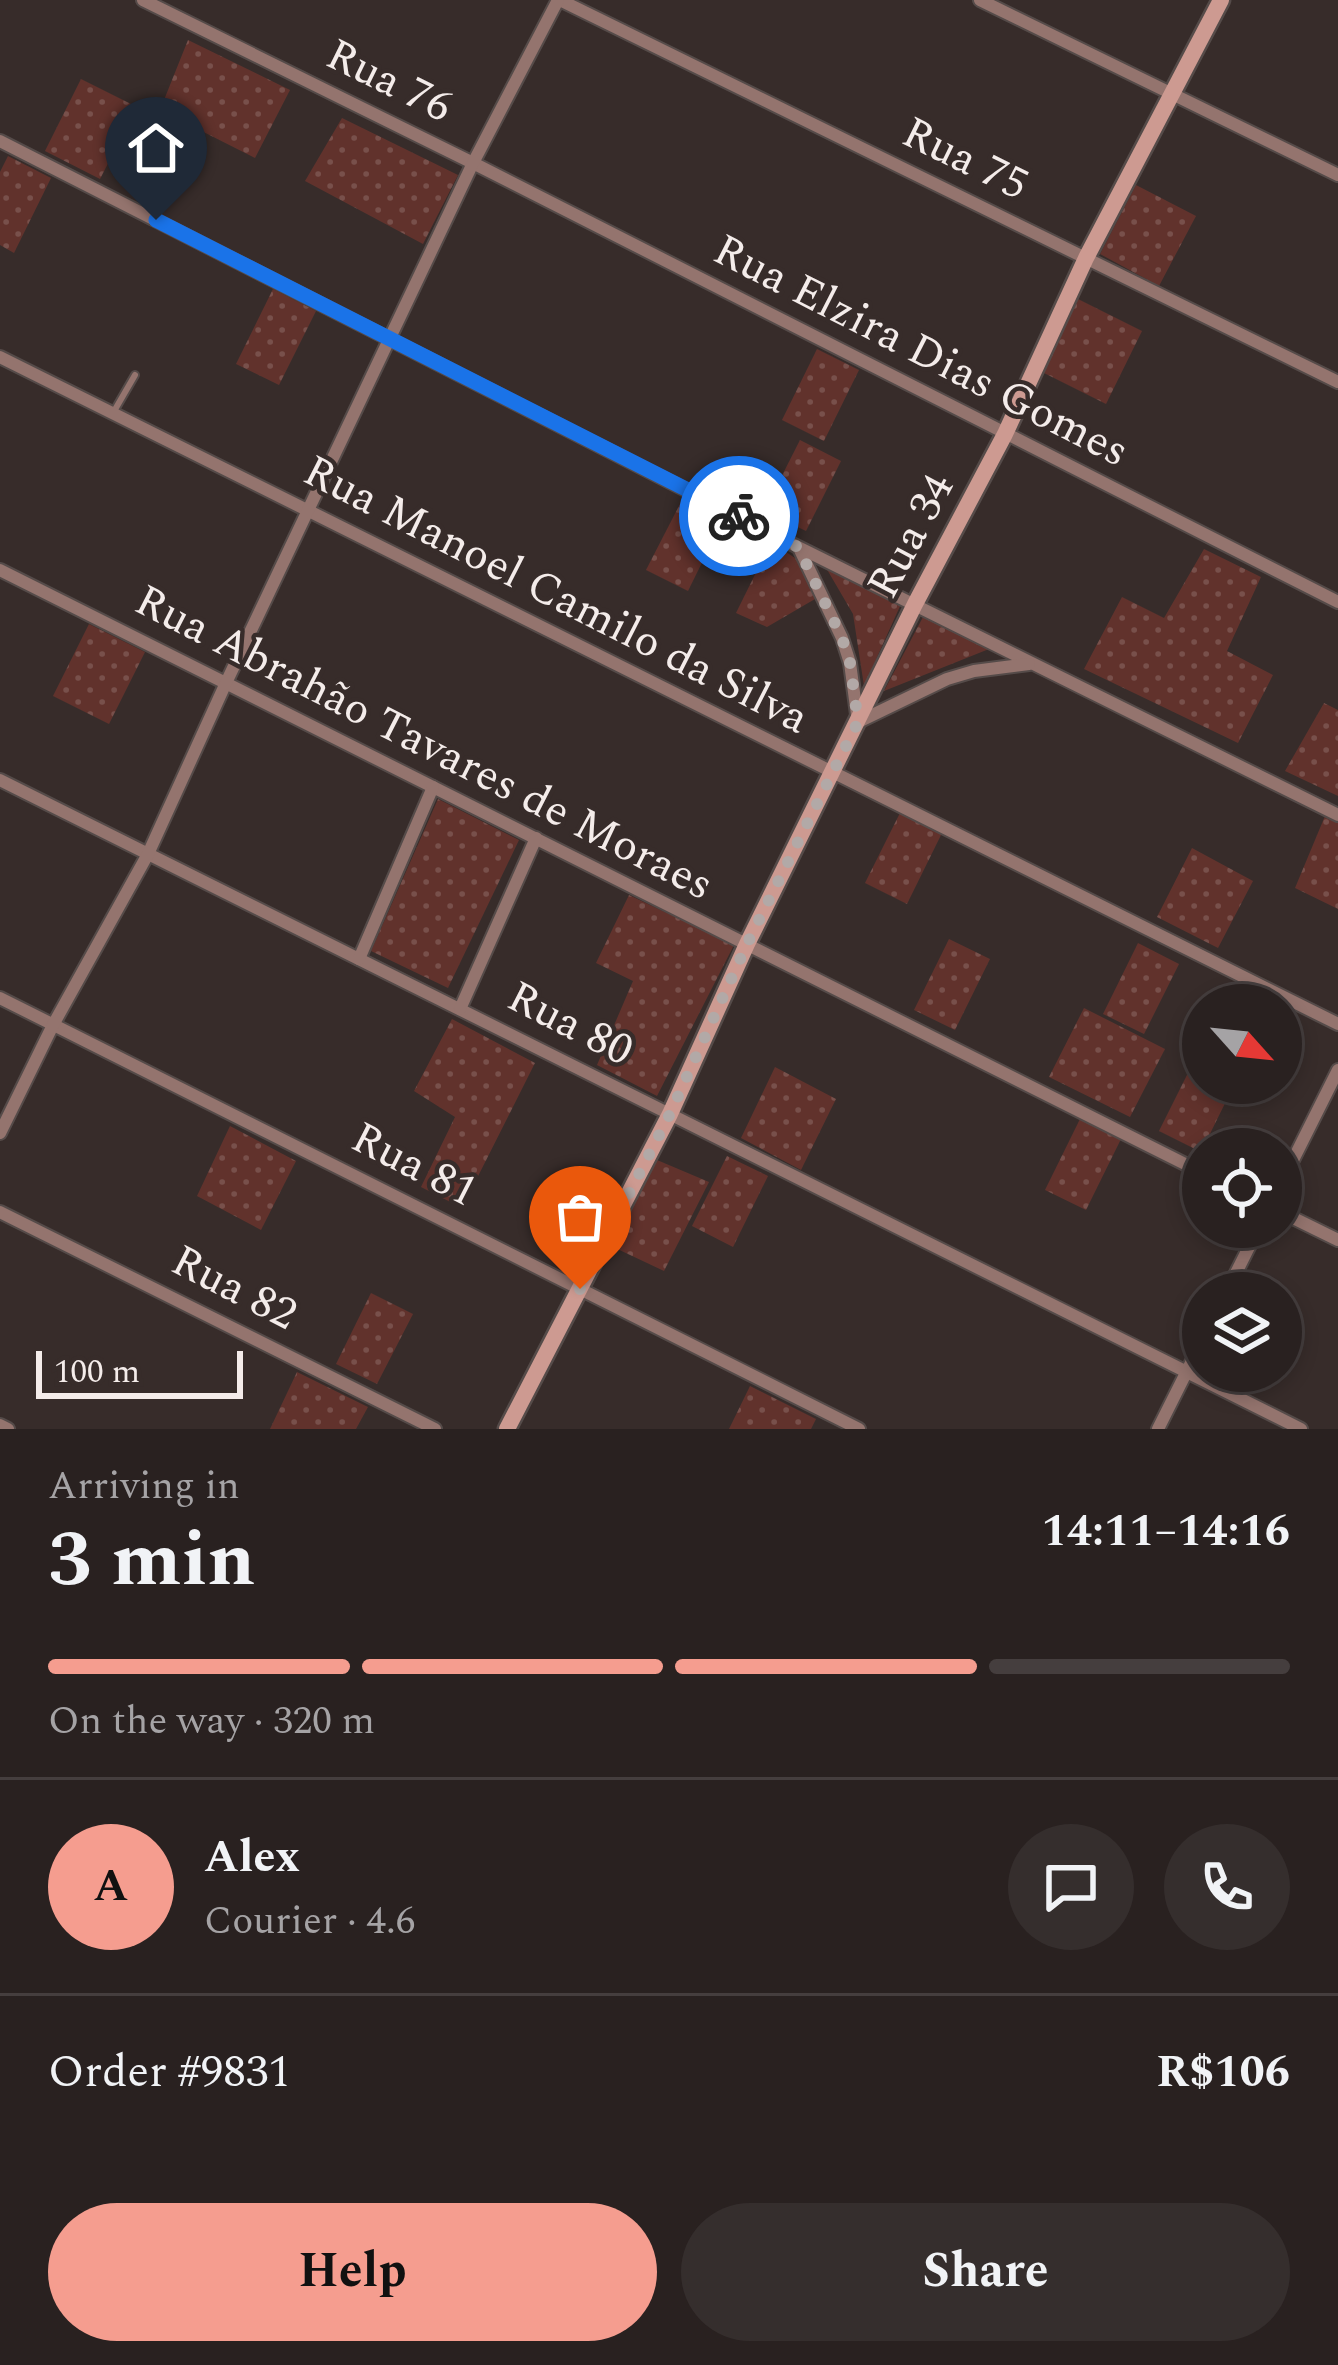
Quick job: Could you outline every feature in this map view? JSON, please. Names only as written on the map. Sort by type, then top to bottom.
[{"type":"street","name":"Rua 76","points":[[143,0],[473,163]]},
{"type":"street","points":[[0,1133],[53,1025],[148,854],[473,163],[559,0]]},
{"type":"street","name":"Rua 75","points":[[559,0],[1338,382]]},
{"type":"street","name":"Rua 34","points":[[507,1429],[670,1114],[747,944],[1005,434],[1086,258],[1222,0]]},
{"type":"street","points":[[983,1],[1338,176]]},
{"type":"street","points":[[0,141],[1338,815]]},
{"type":"street","name":"Rua Elzira Dias Gomes","points":[[473,163],[1338,602]]},
{"type":"street","name":"Rua Manoel Camilo da Silva","points":[[0,357],[1338,1024]]},
{"type":"street","points":[[798,547],[842,638],[858,722],[947,679],[1032,663]]},
{"type":"street","name":"Rua Abrahão Tavares de Moraes","points":[[0,570],[1182,1162]]},
{"type":"street","name":"Rua 80","points":[[0,780],[1182,1370]]},
{"type":"street","points":[[358,959],[433,787]]},
{"type":"street","points":[[460,1010],[536,838]]},
{"type":"street","name":"Rua 81","points":[[0,998],[859,1429]]},
{"type":"street","points":[[1302,1142],[1338,1070]]},
{"type":"street","name":"Rua 82","points":[[0,1212],[435,1429]]},
{"type":"street","points":[[1302,1222],[1338,1240]]},
{"type":"street","points":[[1158,1429],[1182,1380]]},
{"type":"street","name":"Rua 80","points":[[1226,1392],[1300,1429]]},
{"type":"lane","points":[[111,413],[116,413],[135,375]]},
{"type":"shaded area","points":[[188,40],[290,90],[255,158],[160,110]]},
{"type":"shaded area","points":[[81,79],[137,107],[100,179],[45,151]]},
{"type":"shaded area","points":[[342,118],[458,175],[423,244],[305,181]]},
{"type":"shaded area","points":[[8,156],[51,178],[14,253],[0,245],[0,172]]},
{"type":"shaded area","points":[[1136,185],[1196,216],[1159,286],[1100,254]]},
{"type":"shaded area","points":[[273,289],[316,311],[279,385],[236,364]]},
{"type":"shaded area","points":[[1076,298],[1142,331],[1106,404],[1040,371]]},
{"type":"shaded area","points":[[817,349],[859,370],[824,441],[782,420]]},
{"type":"shaded area","points":[[800,440],[841,461],[806,531],[764,511]]},
{"type":"shaded area","points":[[682,500],[723,520],[688,591],[646,570]]},
{"type":"shaded area","points":[[771,542],[801,562],[815,599],[767,627],[736,613]]},
{"type":"shaded area","points":[[1204,549],[1261,577],[1227,651],[1273,675],[1238,743],[1084,669],[1122,597],[1164,618]]},
{"type":"shaded area","points":[[825,566],[901,604],[864,686],[853,614]]},
{"type":"shaded area","points":[[923,617],[989,649],[884,691]]},
{"type":"shaded area","points":[[89,624],[145,652],[109,724],[53,696]]},
{"type":"shaded area","points":[[1324,703],[1338,710],[1338,796],[1285,771]]},
{"type":"shaded area","points":[[438,799],[519,840],[448,988],[371,951]]},
{"type":"shaded area","points":[[900,813],[942,833],[907,904],[865,883]]},
{"type":"shaded area","points":[[1325,816],[1338,822],[1338,909],[1295,888]]},
{"type":"shaded area","points":[[1192,848],[1253,881],[1218,948],[1157,917]]},
{"type":"shaded area","points":[[629,895],[734,945],[657,1096],[597,1065],[633,981],[596,963]]},
{"type":"shaded area","points":[[949,939],[990,959],[955,1030],[914,1010]]},
{"type":"shaded area","points":[[1138,943],[1179,964],[1144,1034],[1103,1014]]},
{"type":"shaded area","points":[[1084,1008],[1165,1049],[1130,1117],[1049,1077]]},
{"type":"shaded area","points":[[452,1019],[535,1063],[462,1208],[421,1187],[455,1117],[414,1091]]},
{"type":"shaded area","points":[[775,1067],[836,1099],[801,1170],[741,1138]]},
{"type":"shaded area","points":[[1182,1085],[1182,1104],[1225,1104],[1213,1128],[1182,1128],[1182,1142],[1159,1131]]},
{"type":"shaded area","points":[[1080,1119],[1121,1139],[1086,1210],[1045,1190]]},
{"type":"shaded area","points":[[230,1126],[296,1161],[261,1230],[197,1196]]},
{"type":"shaded area","points":[[727,1156],[768,1176],[733,1247],[692,1226]]},
{"type":"shaded area","points":[[657,1160],[709,1182],[664,1271],[611,1246]]},
{"type":"shaded area","points":[[371,1293],[413,1314],[377,1384],[336,1364]]},
{"type":"shaded area","points":[[297,1372],[368,1407],[356,1429],[270,1429]]},
{"type":"shaded area","points":[[750,1386],[816,1419],[811,1429],[729,1429]]},
{"type":"way so far","points":[[580,1289],[670,1114],[747,944],[858,722],[850,663],[835,617],[798,547],[739,516]]},
{"type":"route","points":[[156,220],[739,516]]}]
